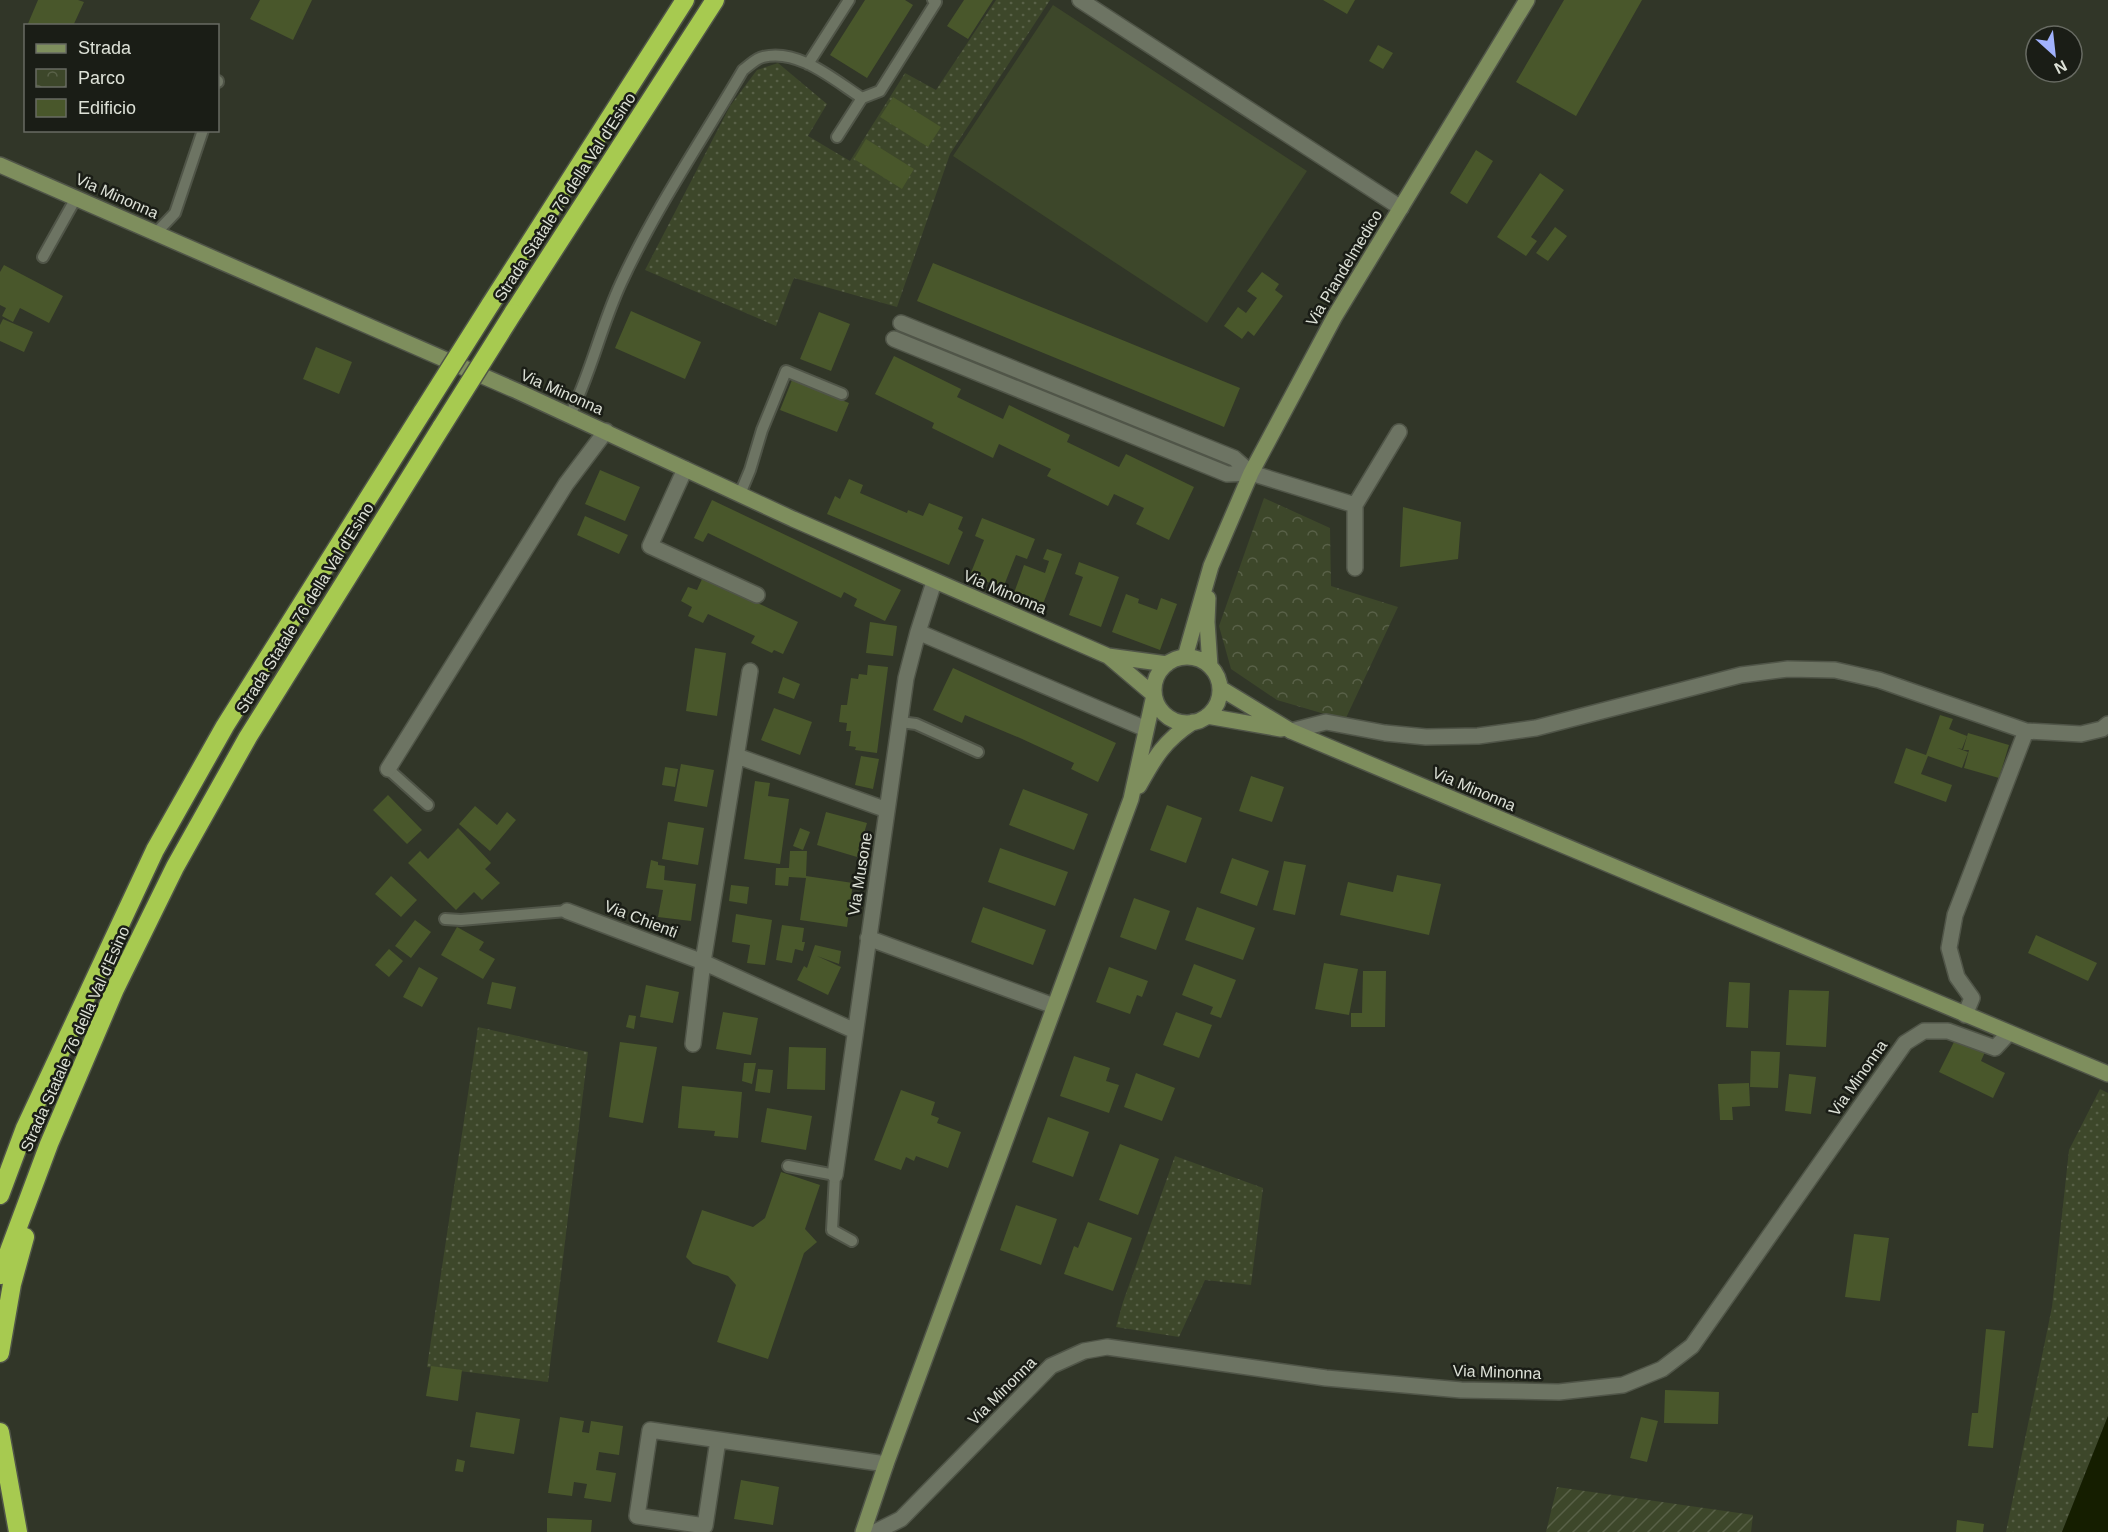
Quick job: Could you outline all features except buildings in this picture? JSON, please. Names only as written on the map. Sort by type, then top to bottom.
[{"type":"highway","name":"Strada Statale 76 della Val d'Esino","points":[[0,1195],[25,1128],[155,850],[225,726],[685,0]]},
{"type":"highway","name":"Strada Statale 76 della Val d'Esino","points":[[0,1275],[49,1144],[115,990],[175,867],[248,737],[513,313],[715,0]]},
{"type":"highway","points":[[0,1353],[12,1284],[33,1210],[115,990]]},
{"type":"highway","points":[[0,1432],[18,1532]]},
{"type":"main road","name":"Via Piandelmedico","points":[[1185,657],[1211,566],[1251,473],[1335,316],[1527,0]]},
{"type":"main road","name":"Via Minonna","points":[[0,165],[606,431],[934,582],[1108,656],[1167,664],[1185,657]]},
{"type":"main road","name":"Via Piandelmedico","points":[[1210,666],[1207,622],[1211,566]]},
{"type":"main road","name":"Via Minonna","points":[[1108,656],[1154,695],[1161,711],[1168,717],[1184,723],[1200,719],[1291,731]]},
{"type":"main road","points":[[1131,799],[1159,750],[1179,731],[1214,708],[1219,699],[1220,688],[1215,672],[1210,666],[1194,657],[1185,657]]},
{"type":"main road","points":[[863,1532],[1131,799],[1156,678],[1167,664]]},
{"type":"main road","name":"Via Minonna","points":[[1220,688],[1291,731],[2108,1074]]},
{"type":"street","points":[[1080,0],[1401,208]]},
{"type":"street","points":[[901,322],[1234,458],[1251,473]]},
{"type":"street","points":[[894,339],[1227,474],[1251,473],[1355,505]]},
{"type":"street","points":[[388,769],[566,484],[606,431]]},
{"type":"street","points":[[1355,568],[1355,505],[1399,432]]},
{"type":"street","points":[[685,469],[650,546],[757,595]]},
{"type":"street","name":"Via Musone","points":[[835,1175],[906,678],[934,582]]},
{"type":"street","points":[[918,632],[1146,729]]},
{"type":"street","points":[[1291,731],[1326,722],[1385,733],[1426,737],[1479,736],[1536,728],[1741,675],[1788,669],[1835,670],[1879,680],[2026,731],[2081,734],[2102,729],[2108,724]]},
{"type":"street","points":[[693,1044],[703,962],[750,671]]},
{"type":"street","points":[[1965,1015],[1972,998],[1957,976],[1949,948],[1955,915],[2026,731]]},
{"type":"street","points":[[737,756],[887,810]]},
{"type":"street","name":"Via Chienti","points":[[567,911],[703,962],[855,1031]]},
{"type":"street","points":[[868,938],[1054,1006]]},
{"type":"street","name":"Via Minonna","points":[[875,1532],[901,1519],[1051,1366],[1084,1351],[1107,1347],[1326,1378],[1461,1390],[1559,1392],[1623,1384],[1662,1369],[1692,1346],[1905,1043],[1924,1031],[1948,1030],[1995,1048],[2009,1033]]},
{"type":"street","points":[[718,1440],[705,1526],[637,1516],[650,1430],[886,1464]]},
{"type":"lane","points":[[808,64],[849,0]]},
{"type":"lane","points":[[837,137],[862,98],[880,91],[936,2],[933,0]]},
{"type":"lane","points":[[570,415],[581,392],[620,286],[640,244],[743,70],[761,57],[782,55],[808,64],[862,98]]},
{"type":"lane","points":[[156,233],[175,213],[202,132]]},
{"type":"lane","points":[[43,257],[76,198]]},
{"type":"lane","points":[[740,494],[786,370],[842,394]]},
{"type":"lane","points":[[900,722],[916,724],[978,752]]},
{"type":"lane","points":[[388,769],[428,805]]},
{"type":"lane","points":[[445,919],[461,920],[567,911]]},
{"type":"lane","points":[[788,1166],[835,1175],[832,1230],[852,1241]]},
{"type":"green space","points":[[996,0],[1050,0],[950,154],[897,307],[794,278],[776,326],[645,270],[730,106],[757,70],[778,63],[827,104],[808,136],[850,161],[905,73],[936,90]]},
{"type":"green space","points":[[1053,5],[1307,171],[1207,323],[953,156]]},
{"type":"green space","points":[[1264,498],[1330,528],[1331,586],[1398,607],[1345,720],[1277,700],[1231,669],[1219,626]]},
{"type":"green space","points":[[478,1027],[588,1052],[548,1382],[427,1367]]},
{"type":"green space","points":[[2100,1089],[2108,1093],[2108,1416],[2062,1532],[2006,1532],[2052,1307],[2069,1150]]},
{"type":"green space","points":[[1175,1156],[1263,1188],[1251,1285],[1205,1280],[1179,1337],[1116,1327]]},
{"type":"green space","points":[[1557,1487],[1753,1515],[1751,1532],[1546,1532]]},
{"type":"shaded area","points":[[2108,1416],[2108,1532],[2062,1532]]}]
